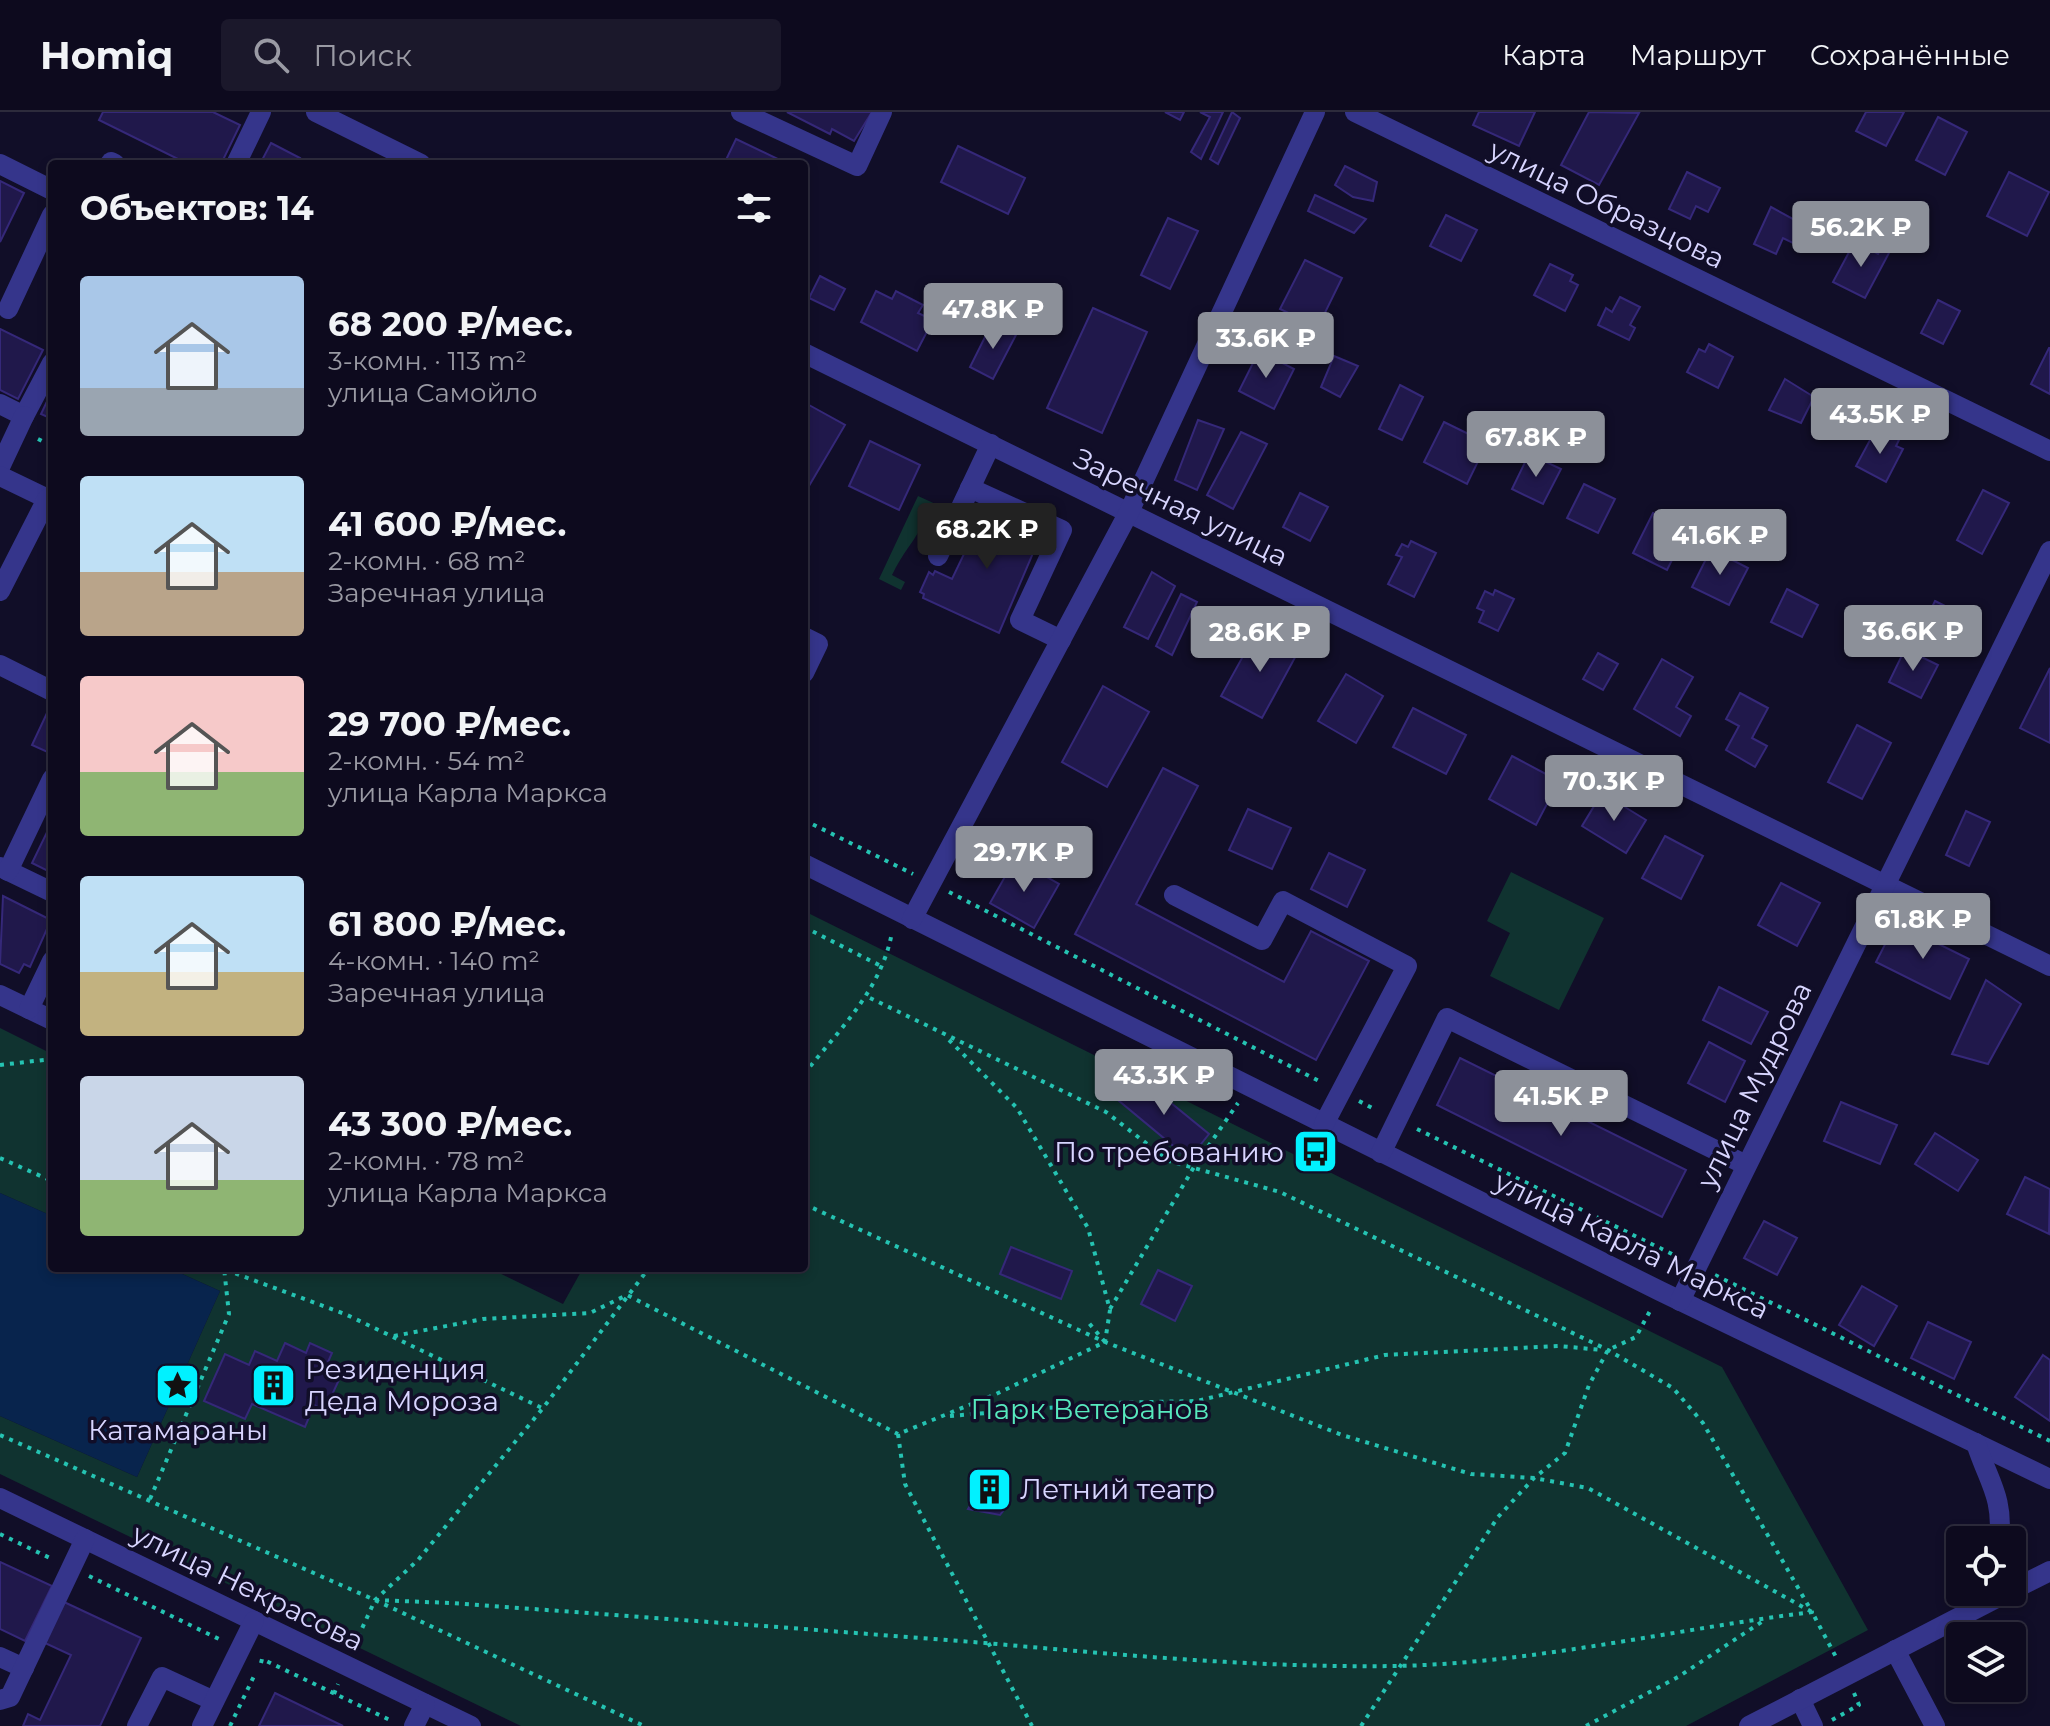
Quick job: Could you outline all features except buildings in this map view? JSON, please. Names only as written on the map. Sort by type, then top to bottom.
[{"type":"street","points":[[238,160],[261,112]]},
{"type":"street","points":[[316,112],[400,159]]},
{"type":"street","points":[[741,112],[857,166],[882,112]]},
{"type":"street","points":[[904,914],[1061,640],[1129,512],[1315,112]]},
{"type":"street","name":"улица Образцова","points":[[1355,112],[2050,451]]},
{"type":"street","points":[[0,164],[48,188]]},
{"type":"street","points":[[8,309],[48,224]]},
{"type":"street","name":"Заречная улица","points":[[808,355],[2050,966]]},
{"type":"street","points":[[0,467],[48,371]]},
{"type":"street","points":[[0,404],[24,416]]},
{"type":"street","points":[[938,556],[991,444]]},
{"type":"street","points":[[0,476],[48,500]]},
{"type":"street","points":[[970,488],[1062,530],[1020,620],[1061,640]]},
{"type":"street","points":[[2,585],[48,502]]},
{"type":"street","name":"улица Мудрова","points":[[1680,1301],[1883,884],[2050,551]]},
{"type":"street","points":[[808,639],[818,644],[808,665]]},
{"type":"street","points":[[0,665],[48,689]]},
{"type":"street","points":[[48,786],[4,869],[48,890]]},
{"type":"street","name":"улица Карла Маркса","points":[[808,866],[1680,1301],[2050,1479]]},
{"type":"street","points":[[1174,895],[1262,940],[1283,901],[1407,966],[1324,1124]]},
{"type":"street","points":[[29,1009],[48,969]]},
{"type":"street","points":[[0,995],[48,1018]]},
{"type":"street","points":[[1381,1153],[1447,1018],[1746,1165]]},
{"type":"street","points":[[1976,1443],[1994,1482],[2000,1526]]},
{"type":"street","name":"улица Некрасова","points":[[0,1498],[471,1726]]},
{"type":"street","points":[[0,1717],[5,1698],[24,1668],[85,1539]]},
{"type":"street","points":[[2026,1583],[2050,1571]]},
{"type":"street","points":[[1749,1726],[1895,1650],[1967,1606]]},
{"type":"street","points":[[202,1726],[254,1621]]},
{"type":"street","points":[[1895,1650],[1935,1726]]},
{"type":"street","points":[[0,1657],[24,1668]]},
{"type":"street","points":[[137,1726],[162,1677],[214,1701]]},
{"type":"street","points":[[1800,1699],[1821,1724]]},
{"type":"street","points":[[414,1726],[425,1704]]},
{"type":"path","points":[[808,822],[1340,1092],[2050,1441]]},
{"type":"path","points":[[808,1069],[866,996],[883,967],[922,878]]},
{"type":"path","points":[[808,929],[883,967]]},
{"type":"path","points":[[866,996],[1106,1112],[1169,1161],[1280,1192],[1608,1350],[1673,1388],[1703,1423],[1812,1612],[1859,1705],[1821,1724]]},
{"type":"path","points":[[945,1036],[1017,1108],[1034,1132],[1088,1228],[1110,1310]]},
{"type":"path","points":[[0,1065],[48,1059]]},
{"type":"path","points":[[1105,1342],[1110,1310],[1194,1167],[1248,1087]]},
{"type":"path","points":[[0,1158],[48,1179]]},
{"type":"path","points":[[808,1206],[1105,1342],[1342,1435],[1471,1474],[1534,1478],[1588,1488],[1812,1612]]},
{"type":"path","points":[[150,1499],[229,1314],[225,1272]]},
{"type":"path","points":[[233,1272],[394,1336],[543,1408]]},
{"type":"path","points":[[345,1665],[375,1600],[418,1560],[543,1408],[646,1272]]},
{"type":"path","points":[[943,1416],[1107,1403],[1197,1401],[1385,1355],[1559,1346],[1608,1350],[1636,1337],[1660,1291]]},
{"type":"path","points":[[627,1295],[898,1434],[1105,1342]]},
{"type":"path","points":[[394,1336],[483,1319],[590,1313],[627,1295]]},
{"type":"path","points":[[1088,1322],[1105,1342]]},
{"type":"path","points":[[1361,1726],[1498,1517],[1534,1478],[1565,1453],[1589,1385],[1608,1350]]},
{"type":"path","points":[[898,1434],[905,1484],[1032,1726]]},
{"type":"path","points":[[0,1435],[375,1600],[644,1726]]},
{"type":"path","points":[[0,1534],[402,1726]]},
{"type":"path","points":[[375,1600],[451,1603],[989,1644],[1126,1658],[1398,1666],[1506,1657],[1812,1612]]},
{"type":"path","points":[[1586,1726],[1678,1677],[1769,1617]]},
{"type":"path","points":[[230,1726],[262,1659]]},
{"type":"green space","points":[[918,496],[940,506],[933,521],[926,518],[892,575],[905,582],[901,590],[879,579]]},
{"type":"green space","points":[[1511,872],[1604,918],[1559,1010],[1490,976],[1510,933],[1487,921]]},
{"type":"green space","name":"Парк Ветеранов","points":[[808,913],[1722,1367],[1868,1630],[1686,1726],[521,1726],[0,1474],[0,1416],[137,1477],[220,1291],[178,1272],[497,1272],[563,1304],[581,1272],[808,1272]]},
{"type":"green space","points":[[0,1028],[48,1052],[48,1214],[0,1193]]},
{"type":"water","points":[[0,1193],[48,1214],[48,1272],[178,1272],[220,1291],[137,1477],[0,1416]]},
{"type":"place","name":"По требованию","points":[[1315,1152]]},
{"type":"place","name":"Резиденция Деда Мороза","points":[[274,1385]]},
{"type":"place","name":"Катамараны","points":[[178,1386]]},
{"type":"place","name":"Летний театр","points":[[989,1489]]}]
